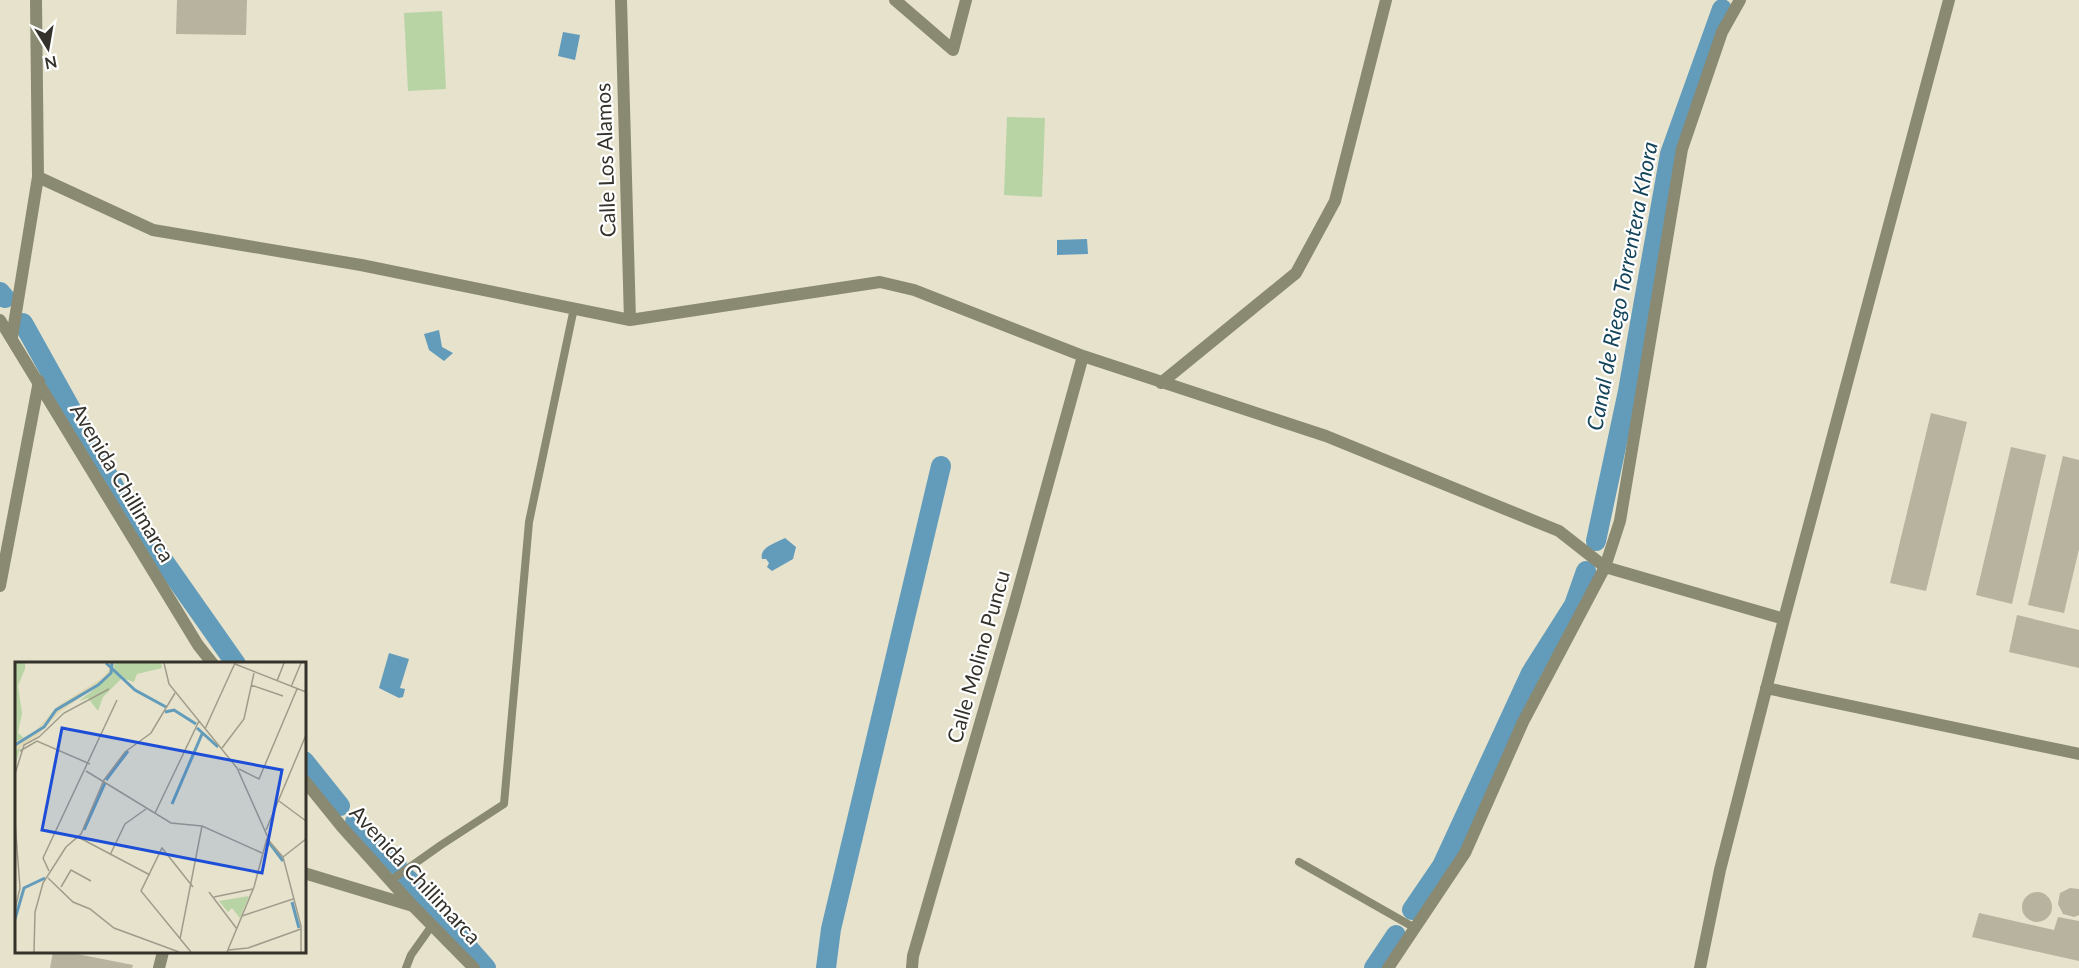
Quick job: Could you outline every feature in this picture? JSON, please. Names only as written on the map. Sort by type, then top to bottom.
[{"type":"street","points":[[12,338],[38,177],[36,0]]},
{"type":"street","name":"Calle Los Alamos","points":[[621,0],[630,320]]},
{"type":"street","points":[[895,0],[953,50],[966,0]]},
{"type":"street","points":[[1161,383],[1296,273],[1335,201],[1386,0]]},
{"type":"street","points":[[1388,968],[1465,854],[1523,722],[1605,567],[1620,521],[1682,149],[1722,32],[1740,0]]},
{"type":"street","points":[[1700,968],[1720,870],[1766,688],[1949,0]]},
{"type":"street","points":[[38,177],[153,230],[361,265],[630,320],[879,282],[914,290],[1083,356],[1326,436],[1559,531],[1605,567],[1784,619]]},
{"type":"street","name":"Avenida Chillimarca","points":[[0,320],[198,645],[212,662]]},
{"type":"street","name":"Calle Molino Puncu","points":[[912,968],[913,956],[1083,356]]},
{"type":"street","points":[[0,586],[39,381]]},
{"type":"street","points":[[1766,688],[2079,754]]},
{"type":"street","name":"Avenida Chillimarca","points":[[306,782],[390,881],[474,968]]},
{"type":"street","points":[[306,874],[413,906]]},
{"type":"street","points":[[159,968],[163,953]]},
{"type":"lane","points":[[390,881],[441,844],[504,804],[530,522],[574,308]]},
{"type":"lane","points":[[1299,862],[1415,928]]},
{"type":"lane","points":[[406,968],[411,955],[433,924]]},
{"type":"green space","points":[[442,11],[446,89],[408,91],[404,13]]},
{"type":"green space","points":[[1007,117],[1045,118],[1042,197],[1004,195]]},
{"type":"water","points":[[563,32],[580,35],[575,60],[558,56]]},
{"type":"water","points":[[1087,239],[1088,254],[1057,255],[1057,240]]},
{"type":"water","points":[[439,330],[442,347],[453,353],[444,361],[429,350],[424,334]]},
{"type":"water","points":[[785,538],[796,547],[793,559],[772,571],[767,567],[769,563],[766,559],[762,559],[763,551]]},
{"type":"water","points":[[389,653],[409,659],[400,688],[405,689],[403,697],[399,698],[379,688]]},
{"type":"building","points":[[177,0],[247,0],[246,35],[176,34]]},
{"type":"building","points":[[1931,413],[1967,422],[1926,591],[1890,583]]},
{"type":"building","points":[[2011,447],[2046,455],[2012,604],[1976,595]]},
{"type":"building","points":[[2063,456],[2079,460],[2079,549],[2064,613],[2028,605]]},
{"type":"building","points":[[2017,615],[2079,630],[2079,668],[2009,652]]},
{"type":"building","points":[[2070,888],[2079,889],[2079,915],[2074,917],[2063,914],[2058,904],[2060,893]]},
{"type":"building","points":[[2037,892],[2043,893],[2051,901],[2051,913],[2043,921],[2037,922],[2031,921],[2023,913],[2022,907],[2023,901],[2031,893]]},
{"type":"building","points":[[1979,913],[2054,930],[2058,917],[2079,921],[2079,961],[1972,937]]},
{"type":"building","points":[[53,953],[72,953],[133,965],[132,968],[50,968]]},
{"type":"waterway","name":"Canal de Riego Torrentera Khora","points":[[1596,541],[1628,391],[1670,154],[1722,9]]},
{"type":"waterway","name":"Canal de Riego Torrentera Khora","points":[[0,292],[5,298]]},
{"type":"waterway","name":"Canal de Riego Torrentera Khora","points":[[23,323],[125,506],[235,662]]},
{"type":"waterway","points":[[826,968],[831,929],[941,466]]},
{"type":"waterway","name":"Canal de Riego Torrentera Khora","points":[[1412,910],[1442,866],[1531,673],[1574,605],[1586,571]]},
{"type":"waterway","name":"Canal de Riego Torrentera Khora","points":[[306,764],[340,806]]},
{"type":"waterway","name":"Canal de Riego Torrentera Khora","points":[[355,822],[397,865]]},
{"type":"waterway","name":"Canal de Riego Torrentera Khora","points":[[408,879],[486,968]]},
{"type":"waterway","name":"Canal de Riego Torrentera Khora","points":[[1374,968],[1396,935]]}]
